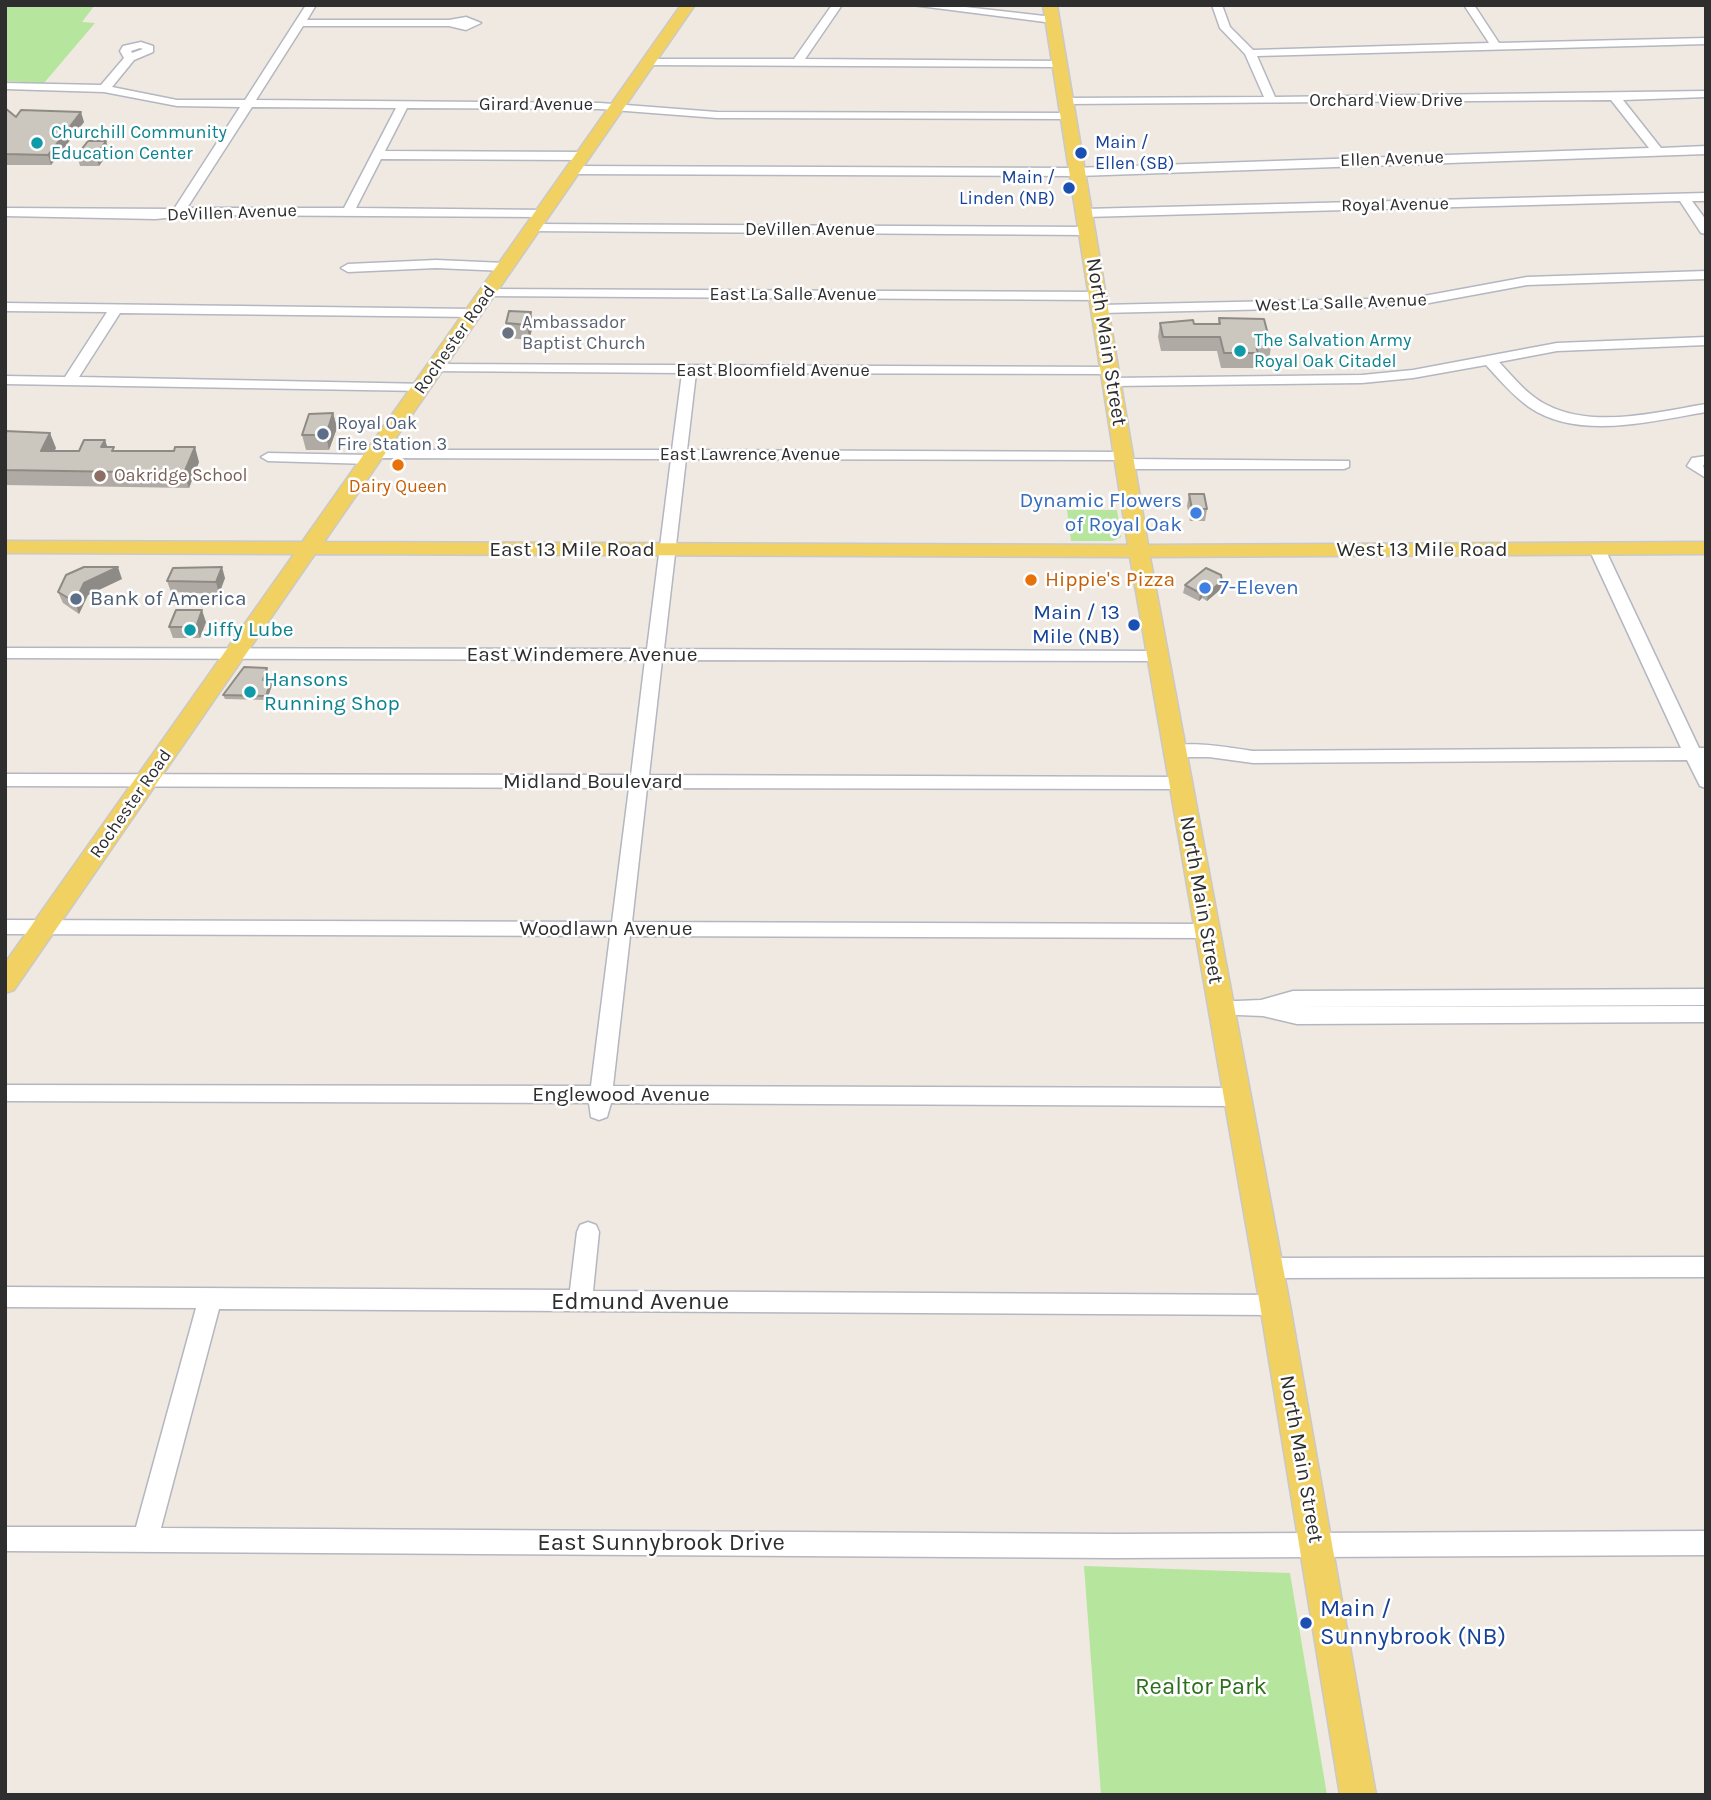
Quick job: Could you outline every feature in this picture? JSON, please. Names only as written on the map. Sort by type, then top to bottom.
[{"type":"main road","name":"Rochester Road","points":[[5,983],[688,5]]},
{"type":"main road","name":"North Main Street","points":[[1050,5],[1139,551],[1275,1305],[1358,1795]]},
{"type":"main road","name":"East 13 Mile Road","points":[[5,547],[1139,551]]},
{"type":"main road","name":"West 13 Mile Road","points":[[1139,551],[1706,548]]},
{"type":"street","points":[[178,213],[311,5]]},
{"type":"street","points":[[796,64],[837,5]]},
{"type":"street","points":[[917,5],[1052,20]]},
{"type":"street","points":[[1217,5],[1225,28],[1251,53],[1272,101]]},
{"type":"street","points":[[1469,5],[1497,48]]},
{"type":"street","points":[[300,23],[449,23]]},
{"type":"street","points":[[1251,53],[1706,41]]},
{"type":"street","points":[[104,89],[130,58]]},
{"type":"street","points":[[648,62],[1060,64]]},
{"type":"street","name":"Girard Avenue","points":[[5,86],[104,89],[164,102],[617,107],[705,114],[1067,109]]},
{"type":"street","name":"Orchard View Drive","points":[[1067,109],[1272,101],[1706,94]]},
{"type":"street","points":[[1615,96],[1657,151]]},
{"type":"street","points":[[348,212],[403,105]]},
{"type":"street","name":"Ellen Avenue","points":[[377,155],[578,163],[1078,171],[1706,150]]},
{"type":"street","name":"Royal Avenue","points":[[1086,222],[1706,197]]},
{"type":"street","points":[[1684,198],[1706,230]]},
{"type":"street","name":"DeVillen Avenue","points":[[5,212],[156,215],[543,213]]},
{"type":"street","name":"DeVillen Avenue","points":[[533,228],[1086,222]]},
{"type":"street","points":[[348,268],[436,264],[505,267]]},
{"type":"street","name":"West La Salle Avenue","points":[[1100,302],[1413,302],[1527,281],[1706,275]]},
{"type":"street","name":"East La Salle Avenue","points":[[488,293],[1100,302]]},
{"type":"street","points":[[5,307],[474,313]]},
{"type":"street","points":[[69,382],[116,309]]},
{"type":"street","points":[[1111,377],[1362,379],[1413,374],[1566,346],[1706,341]]},
{"type":"street","points":[[1489,360],[1534,403],[1567,416],[1616,418],[1706,408]]},
{"type":"street","name":"East Bloomfield Avenue","points":[[436,368],[1111,377]]},
{"type":"street","points":[[600,1103],[689,370]]},
{"type":"street","points":[[5,380],[423,387]]},
{"type":"street","name":"East Lawrence Avenue","points":[[268,457],[680,455],[1126,460]]},
{"type":"street","points":[[1126,460],[1344,464]]},
{"type":"street","points":[[1706,460],[1697,461],[1695,466],[1706,474]]},
{"type":"street","points":[[1597,549],[1698,748],[1706,782]]},
{"type":"street","name":"East Windemere Avenue","points":[[5,653],[1158,656]]},
{"type":"street","points":[[1175,751],[1209,751],[1253,757],[1456,749],[1698,748]]},
{"type":"street","name":"Midland Boulevard","points":[[5,780],[1180,783]]},
{"type":"street","name":"Woodlawn Avenue","points":[[5,927],[1207,931]]},
{"type":"street","points":[[1220,1008],[1264,1007],[1297,1016],[1706,997]]},
{"type":"street","points":[[1540,1006],[1706,1014]]},
{"type":"street","name":"Englewood Avenue","points":[[5,1093],[600,1103],[1236,1097]]},
{"type":"street","points":[[580,1301],[588,1232]]},
{"type":"street","points":[[1268,1268],[1706,1267]]},
{"type":"street","name":"Edmund Avenue","points":[[5,1297],[1275,1305]]},
{"type":"street","points":[[145,1540],[210,1298]]},
{"type":"street","name":"East Sunnybrook Drive","points":[[5,1539],[1316,1546],[1706,1543]]},
{"type":"green space","points":[[5,5],[95,5],[82,22],[95,23],[44,83],[5,81]]},
{"type":"green space","points":[[1067,510],[1117,510],[1121,537],[1113,541],[1071,541]]},
{"type":"green space","name":"Realtor Park","points":[[1084,1566],[1290,1573],[1327,1795],[1101,1795]]},
{"type":"building","points":[[5,108],[16,117],[21,110],[81,112],[48,155],[5,154]]},
{"type":"building","points":[[88,141],[106,141],[96,156],[77,155]]},
{"type":"building","points":[[509,311],[531,312],[527,325],[506,323]]},
{"type":"building","points":[[1219,318],[1264,319],[1271,346],[1256,346],[1258,353],[1224,353],[1220,337],[1163,337],[1160,323],[1193,320],[1194,324],[1220,324]]},
{"type":"building","points":[[333,413],[326,435],[302,435],[309,414]]},
{"type":"building","points":[[5,431],[50,433],[41,451],[79,451],[84,440],[105,440],[101,447],[114,447],[112,451],[174,451],[175,447],[195,447],[184,473],[5,470]]},
{"type":"building","points":[[1189,494],[1204,494],[1207,509],[1192,509]]},
{"type":"building","points":[[84,567],[118,567],[84,583],[75,602],[58,592],[66,575]]},
{"type":"building","points":[[222,567],[216,582],[167,581],[173,568]]},
{"type":"building","points":[[1206,568],[1221,575],[1222,581],[1208,593],[1203,590],[1200,593],[1185,585]]},
{"type":"building","points":[[176,610],[202,610],[196,627],[169,627]]},
{"type":"building","name":"Hansons Running Shop","points":[[244,667],[267,668],[263,680],[271,681],[266,696],[223,695]]},
{"type":"place","name":"Churchill Community Education Center","points":[[37,143]]},
{"type":"place","name":"Main / Ellen (SB)","points":[[1081,153]]},
{"type":"place","name":"Main / Linden (NB)","points":[[1069,188]]},
{"type":"place","name":"Ambassador Baptist Church","points":[[508,333]]},
{"type":"place","name":"The Salvation Army Royal Oak Citadel","points":[[1240,351]]},
{"type":"place","name":"Royal Oak Fire Station 3","points":[[323,434]]},
{"type":"place","name":"Dairy Queen","points":[[398,465]]},
{"type":"place","name":"Oakridge School","points":[[100,476]]},
{"type":"place","name":"Dynamic Flowers of Royal Oak","points":[[1196,513]]},
{"type":"place","name":"Hippie's Pizza","points":[[1031,580]]},
{"type":"place","name":"7-Eleven","points":[[1205,588]]},
{"type":"place","name":"Bank of America","points":[[76,599]]},
{"type":"place","name":"Main / 13 Mile (NB)","points":[[1134,625]]},
{"type":"place","name":"Jiffy Lube","points":[[190,630]]},
{"type":"place","name":"Hansons Running Shop","points":[[250,692]]},
{"type":"place","name":"Main / Sunnybrook (NB)","points":[[1306,1623]]}]
